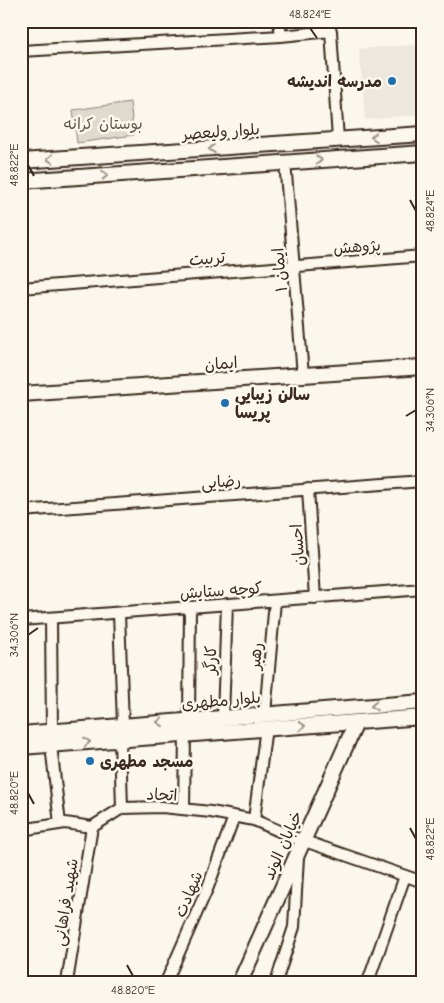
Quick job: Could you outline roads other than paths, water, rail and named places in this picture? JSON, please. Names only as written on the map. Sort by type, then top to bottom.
[{"type":"main road","name":"بلوار ولیعصر","points":[[21,161],[423,134]]},
{"type":"main road","points":[[21,180],[423,153]]},
{"type":"main road","name":"ایمان","points":[[21,394],[423,367]]},
{"type":"main road","name":"بلوار مطهری","points":[[122,732],[185,734],[265,721],[423,702]]},
{"type":"main road","name":"بلوار مطهری","points":[[21,734],[51,738],[122,732],[189,720],[223,717],[265,721],[356,723],[423,717]]},
{"type":"main road","name":"خیابان الوند","points":[[240,982],[356,723]]},
{"type":"main road","name":"بلوار مطهری","points":[[21,748],[51,738]]},
{"type":"street","points":[[279,21],[281,36]]},
{"type":"street","points":[[21,52],[281,36],[331,31],[338,140]]},
{"type":"street","name":"ایمان ۱","points":[[285,162],[304,375]]},
{"type":"street","name":"پژوهش","points":[[294,266],[423,256]]},
{"type":"street","name":"تربیت","points":[[21,288],[294,266]]},
{"type":"street","name":"رضایی","points":[[21,511],[423,481]]},
{"type":"street","name":"احسان","points":[[308,489],[315,598]]},
{"type":"street","name":"کوچه ستایش","points":[[21,620],[423,589]]},
{"type":"street","name":"رهبر","points":[[265,721],[275,601]]},
{"type":"street","name":"کارگر","points":[[223,717],[227,604]]},
{"type":"street","points":[[189,720],[190,607]]},
{"type":"street","points":[[21,830],[60,824],[92,827],[122,808],[119,613]]},
{"type":"street","points":[[51,618],[51,738],[60,824]]},
{"type":"street","points":[[254,820],[265,721]]},
{"type":"street","points":[[184,809],[185,734]]},
{"type":"street","name":"اتحاد","points":[[122,808],[162,807],[254,820],[293,837],[301,846],[423,882]]},
{"type":"street","name":"شهادت","points":[[166,982],[208,887],[234,817]]},
{"type":"street","name":"شهید فراهانی","points":[[67,982],[92,827]]},
{"type":"street","points":[[276,982],[294,927],[301,846]]},
{"type":"street","points":[[368,982],[405,876]]},
{"type":"place","name":"مدرسه اندیشه","points":[[392,81]]},
{"type":"place","name":"سالن زیبایی پریسا","points":[[225,403]]},
{"type":"place","name":"مسجد مطهری","points":[[90,761]]},
{"type":"park label","name":"بوستان کرانه","points":[[103,123]]}]
